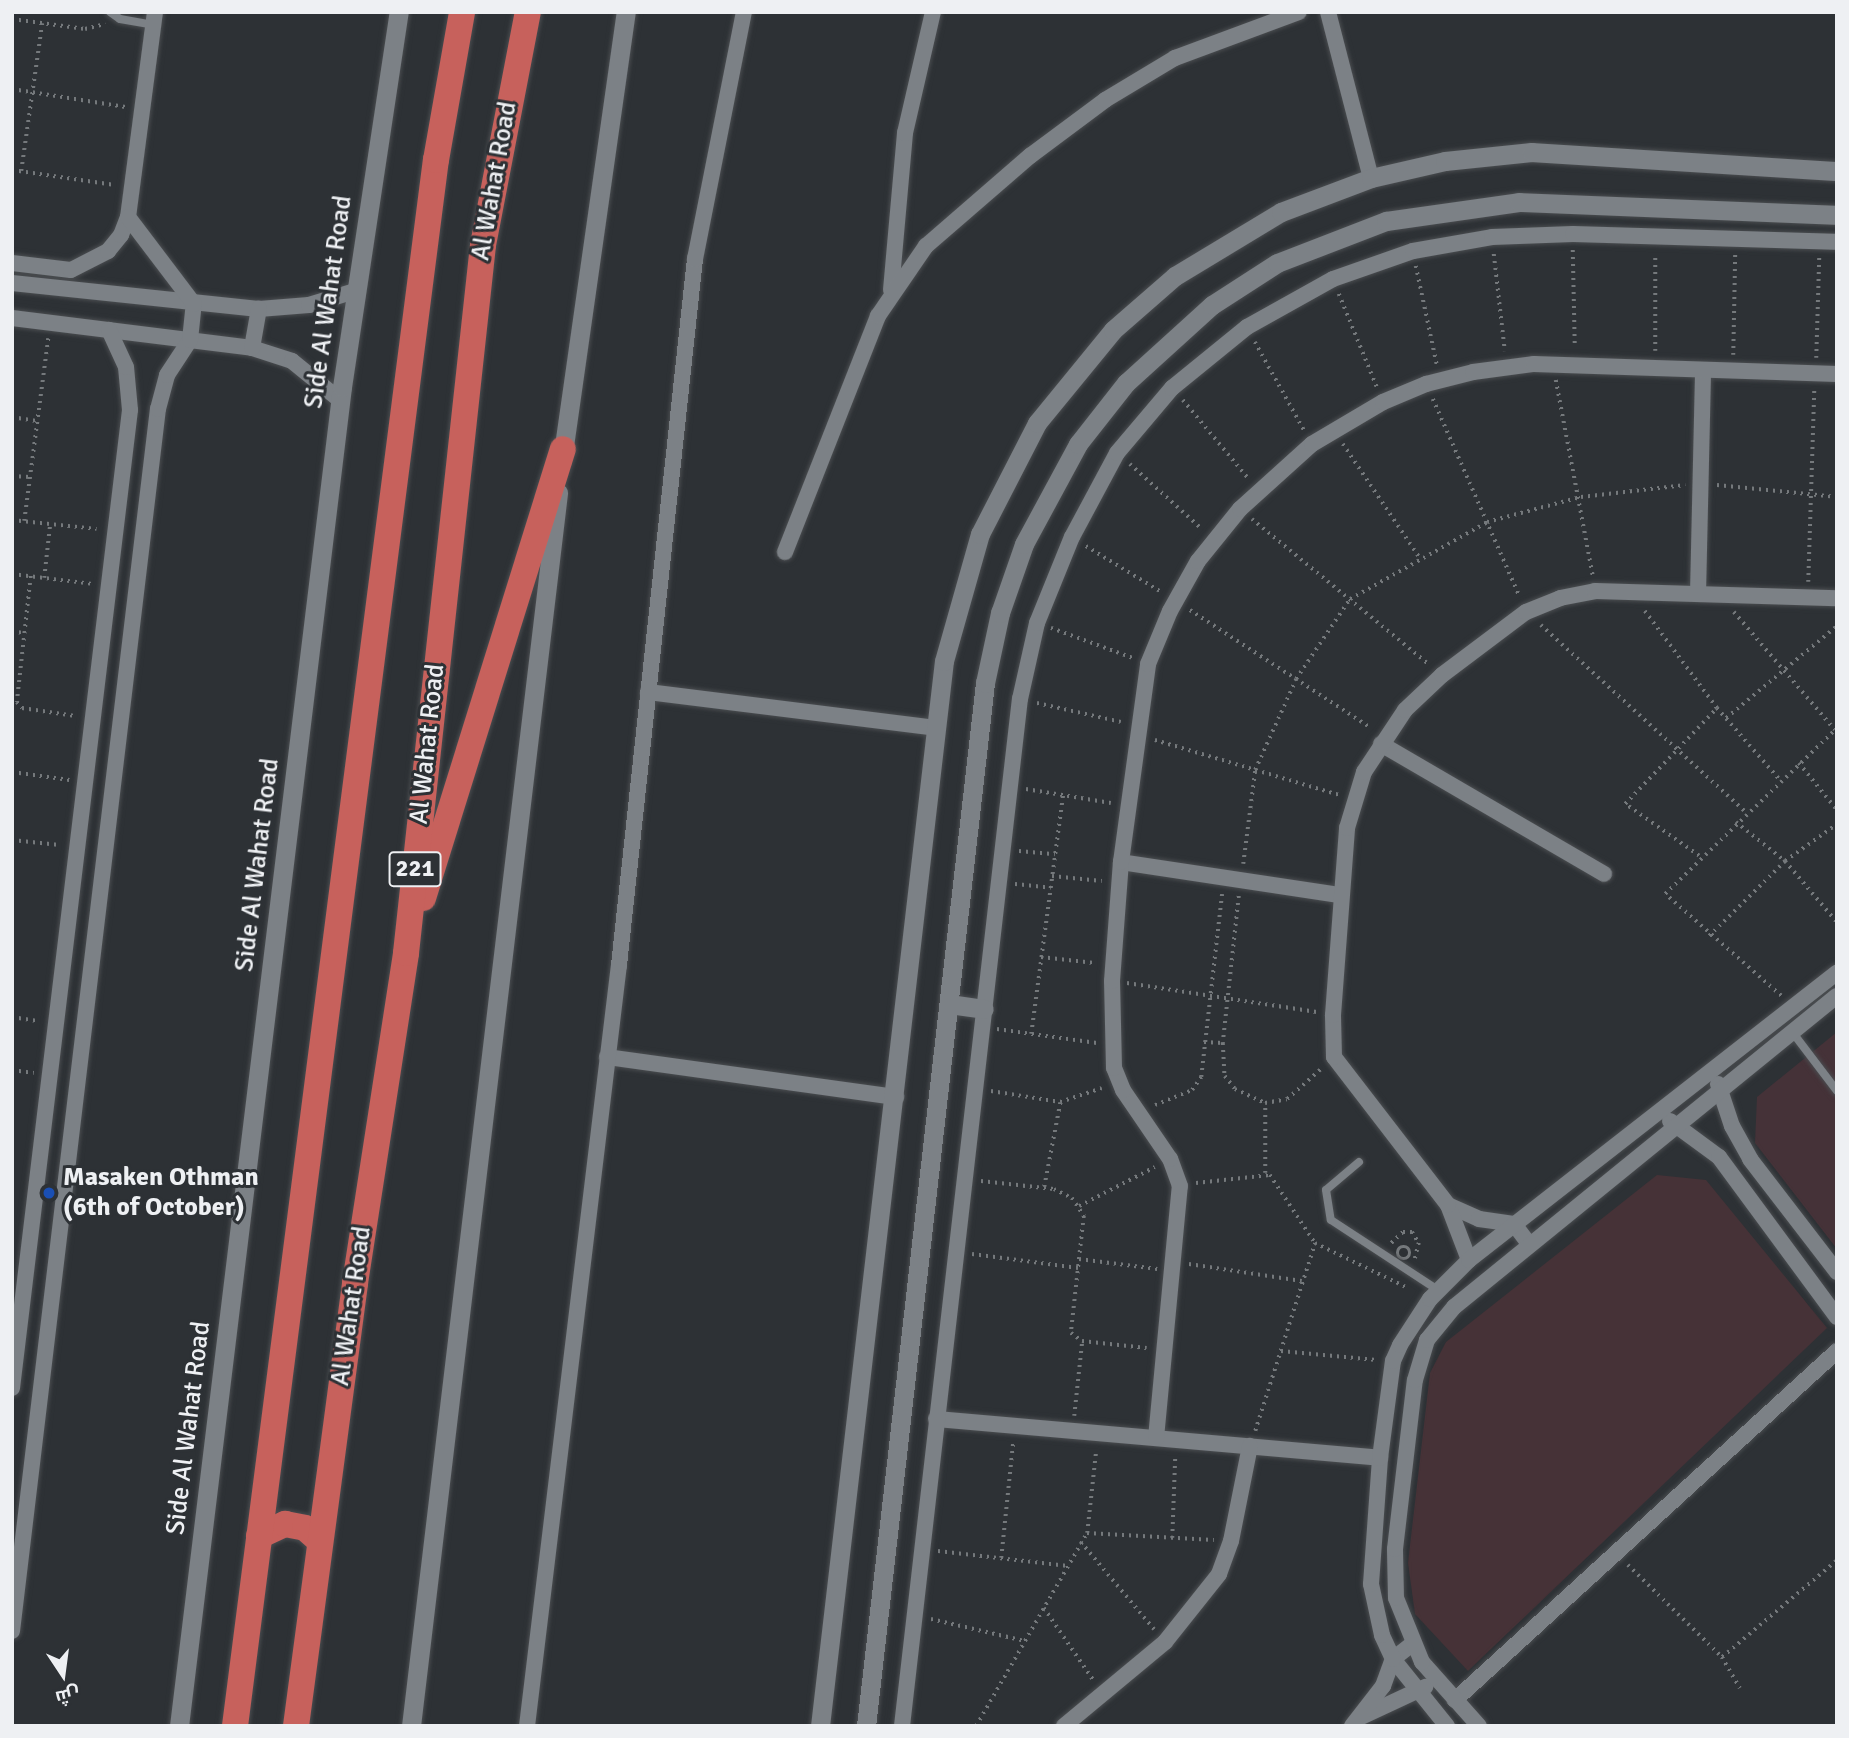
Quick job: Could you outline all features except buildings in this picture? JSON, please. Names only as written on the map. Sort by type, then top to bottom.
[{"type":"highway","name":"221","points":[[235,1726],[436,160],[463,12]]},
{"type":"highway","name":"Al Wahat Road","points":[[296,1726],[320,1541],[406,953],[475,305],[495,173],[528,12]]},
{"type":"highway","points":[[406,953],[563,449]]},
{"type":"highway","points":[[258,1536],[285,1524],[305,1528],[320,1541]]},
{"type":"street","name":"Side Al Wahat Road","points":[[179,1726],[341,401],[399,12]]},
{"type":"street","points":[[411,1726],[563,449],[626,12]]},
{"type":"street","points":[[527,1726],[607,1057],[695,259],[744,12]]},
{"type":"street","points":[[891,293],[905,132],[933,12]]},
{"type":"street","points":[[785,552],[891,293],[926,246],[1030,156],[1105,100],[1175,58],[1299,12]]},
{"type":"street","points":[[1328,12],[1371,178]]},
{"type":"street","points":[[12,263],[71,270],[91,263],[108,251],[128,217],[154,19]]},
{"type":"street","points":[[820,1726],[896,1097],[936,728],[953,618],[980,534],[1016,457],[1060,390],[1142,302],[1209,253],[1281,212],[1371,178],[1445,161],[1532,152],[1837,171]]},
{"type":"street","points":[[866,1726],[985,683],[1011,578],[1039,511],[1078,444],[1126,383],[1182,330],[1278,263],[1349,233],[1432,212],[1519,202],[1837,215]]},
{"type":"street","points":[[12,1631],[159,400],[167,375],[190,340],[194,304],[128,217]]},
{"type":"street","points":[[902,1726],[1020,699],[1037,623],[1072,537],[1117,453],[1172,388],[1247,327],[1333,279],[1413,251],[1492,237],[1573,234],[1837,242]]},
{"type":"street","points":[[12,283],[259,309],[309,305],[358,290]]},
{"type":"street","points":[[252,348],[259,309]]},
{"type":"street","points":[[12,317],[252,348],[292,361],[341,401]]},
{"type":"street","points":[[12,1388],[86,790],[131,395],[122,354],[108,330]]},
{"type":"street","points":[[1156,1438],[1180,1186],[1170,1159],[1119,1082],[1110,1045],[1112,973],[1127,806],[1136,730],[1148,664],[1176,600],[1214,540],[1258,490],[1312,444],[1383,402],[1433,382],[1507,367],[1552,363],[1837,374]]},
{"type":"street","points":[[1698,594],[1703,370]]},
{"type":"street","points":[[1469,1260],[1448,1205],[1334,1057],[1333,1014],[1340,895],[1354,800],[1383,741],[1405,710],[1442,675],[1526,612],[1560,598],[1595,592],[1837,597]]},
{"type":"street","points":[[648,692],[936,728]]},
{"type":"street","points":[[1383,741],[1604,874]]},
{"type":"street","points":[[86,790],[111,801]]},
{"type":"street","points":[[1121,862],[1340,895]]},
{"type":"street","points":[[1447,1726],[1393,1659],[1382,1635],[1371,1584],[1380,1458],[1393,1361],[1408,1328],[1434,1295],[1469,1260],[1712,1073],[1837,972]]},
{"type":"street","points":[[1479,1726],[1434,1678],[1412,1644],[1394,1573],[1419,1359],[1439,1322],[1837,996]]},
{"type":"street","points":[[949,1004],[983,1018]]},
{"type":"street","points":[[607,1057],[896,1097]]},
{"type":"street","points":[[1712,1073],[1722,1090],[1740,1143],[1837,1272]]},
{"type":"street","points":[[1662,1112],[1676,1128],[1719,1157],[1837,1317]]},
{"type":"street","points":[[1448,1205],[1479,1219],[1514,1224],[1530,1245]]},
{"type":"street","points":[[1455,1700],[1614,1551],[1837,1351]]},
{"type":"street","points":[[936,1419],[1380,1458]]},
{"type":"street","points":[[1064,1726],[1165,1642],[1219,1574],[1231,1541],[1250,1447]]},
{"type":"street","points":[[1357,1721],[1383,1686],[1393,1659],[1412,1644]]},
{"type":"street","points":[[1357,1721],[1420,1693],[1434,1678]]},
{"type":"lane","points":[[110,12],[120,19],[154,19]]},
{"type":"lane","points":[[1793,1032],[1837,1091]]},
{"type":"lane","points":[[1359,1162],[1326,1190],[1326,1210],[1338,1227],[1405,1271],[1434,1295]]},
{"type":"path","points":[[12,19],[85,29],[120,19]]},
{"type":"path","points":[[22,171],[42,23]]},
{"type":"path","points":[[12,89],[142,109]]},
{"type":"path","points":[[12,170],[131,187]]},
{"type":"path","points":[[1573,234],[1576,363]]},
{"type":"path","points":[[1654,367],[1655,236]]},
{"type":"path","points":[[1492,237],[1507,367]]},
{"type":"path","points":[[1733,371],[1736,238]]},
{"type":"path","points":[[1807,597],[1820,241]]},
{"type":"path","points":[[1413,251],[1433,382],[1487,522],[1526,612],[1746,812]]},
{"type":"path","points":[[1333,279],[1383,402]]},
{"type":"path","points":[[24,521],[50,322]]},
{"type":"path","points":[[1247,327],[1312,444]]},
{"type":"path","points":[[1552,363],[1581,497],[1595,592]]},
{"type":"path","points":[[1172,388],[1258,490]]},
{"type":"path","points":[[12,417],[37,421]]},
{"type":"path","points":[[1334,430],[1420,558]]},
{"type":"path","points":[[1117,453],[1214,540]]},
{"type":"path","points":[[12,475],[30,477]]},
{"type":"path","points":[[1138,1112],[1198,1084],[1209,996],[1255,770],[1296,679],[1350,599],[1487,522],[1581,497],[1700,484],[1837,497]]},
{"type":"path","points":[[1240,509],[1442,675]]},
{"type":"path","points":[[12,520],[117,531]]},
{"type":"path","points":[[44,578],[50,524]]},
{"type":"path","points":[[1072,537],[1176,600],[1296,679],[1383,741]]},
{"type":"path","points":[[12,574],[110,586]]},
{"type":"path","points":[[31,576],[14,695],[22,708],[94,718]]},
{"type":"path","points":[[1631,592],[1717,708],[1780,781]]},
{"type":"path","points":[[1719,595],[1836,729],[1699,856],[1665,894],[1709,936],[1794,1007]]},
{"type":"path","points":[[1037,623],[1148,664]]},
{"type":"path","points":[[1726,718],[1837,626]]},
{"type":"path","points":[[12,631],[23,633]]},
{"type":"path","points":[[1020,699],[1136,730],[1354,800]]},
{"type":"path","points":[[1699,856],[1625,804],[1717,708]]},
{"type":"path","points":[[1799,764],[1837,810]]},
{"type":"path","points":[[12,772],[86,790]]},
{"type":"path","points":[[1010,786],[1127,806]]},
{"type":"path","points":[[1031,1034],[1063,795]]},
{"type":"path","points":[[1736,822],[1786,861],[1837,922]]},
{"type":"path","points":[[1709,936],[1786,861],[1837,824]]},
{"type":"path","points":[[12,840],[79,847]]},
{"type":"path","points":[[1003,849],[1055,854]]},
{"type":"path","points":[[1052,876],[1119,882]]},
{"type":"path","points":[[1232,879],[1229,998],[1223,1043],[1225,1076],[1235,1089],[1265,1103],[1287,1099],[1334,1057]]},
{"type":"path","points":[[999,882],[1051,888]]},
{"type":"path","points":[[1041,957],[1209,996],[1333,1014]]},
{"type":"path","points":[[12,1017],[58,1023]]},
{"type":"path","points":[[983,1018],[1031,1034],[1110,1045]]},
{"type":"path","points":[[1203,1042],[1223,1043]]},
{"type":"path","points":[[975,1089],[1060,1102],[1119,1082]]},
{"type":"path","points":[[1044,1187],[1060,1102]]},
{"type":"path","points":[[1265,1103],[1265,1172]]},
{"type":"path","points":[[1079,1206],[1170,1159]]},
{"type":"path","points":[[1180,1186],[1265,1172],[1274,1179],[1315,1243],[1434,1295]]},
{"type":"path","points":[[964,1179],[1044,1187],[1064,1193],[1079,1206],[1084,1216],[1071,1333],[1082,1341],[1165,1350]]},
{"type":"path","points":[[1379,1254],[1400,1234],[1412,1232],[1419,1243],[1417,1255],[1405,1271]]},
{"type":"path","points":[[1400,1234],[1400,1247]]},
{"type":"path","points":[[1250,1447],[1315,1243]]},
{"type":"path","points":[[956,1252],[1078,1268]]},
{"type":"path","points":[[1079,1259],[1172,1266],[1303,1281]]},
{"type":"path","points":[[1073,1431],[1082,1341]]},
{"type":"path","points":[[1282,1351],[1393,1361]]},
{"type":"path","points":[[1001,1558],[1015,1426]]},
{"type":"path","points":[[976,1726],[1087,1533],[1098,1433]]},
{"type":"path","points":[[1172,1538],[1176,1440]]},
{"type":"path","points":[[1087,1533],[1231,1541]]},
{"type":"path","points":[[1082,1542],[1165,1642]]},
{"type":"path","points":[[922,1549],[1068,1566]]},
{"type":"path","points":[[1614,1551],[1721,1657],[1740,1688]]},
{"type":"path","points":[[1721,1657],[1837,1560]]},
{"type":"path","points":[[1044,1608],[1102,1692]]},
{"type":"path","points":[[915,1616],[1025,1641]]},
{"type":"shaded area","points":[[1837,1032],[1837,1249],[1755,1143],[1757,1097]]},
{"type":"shaded area","points":[[1657,1175],[1706,1180],[1827,1328],[1468,1671],[1415,1614],[1408,1563],[1430,1373],[1446,1342]]},
{"type":"place","name":"Masaken Othman (6th of October)","points":[[49,1193]]}]
